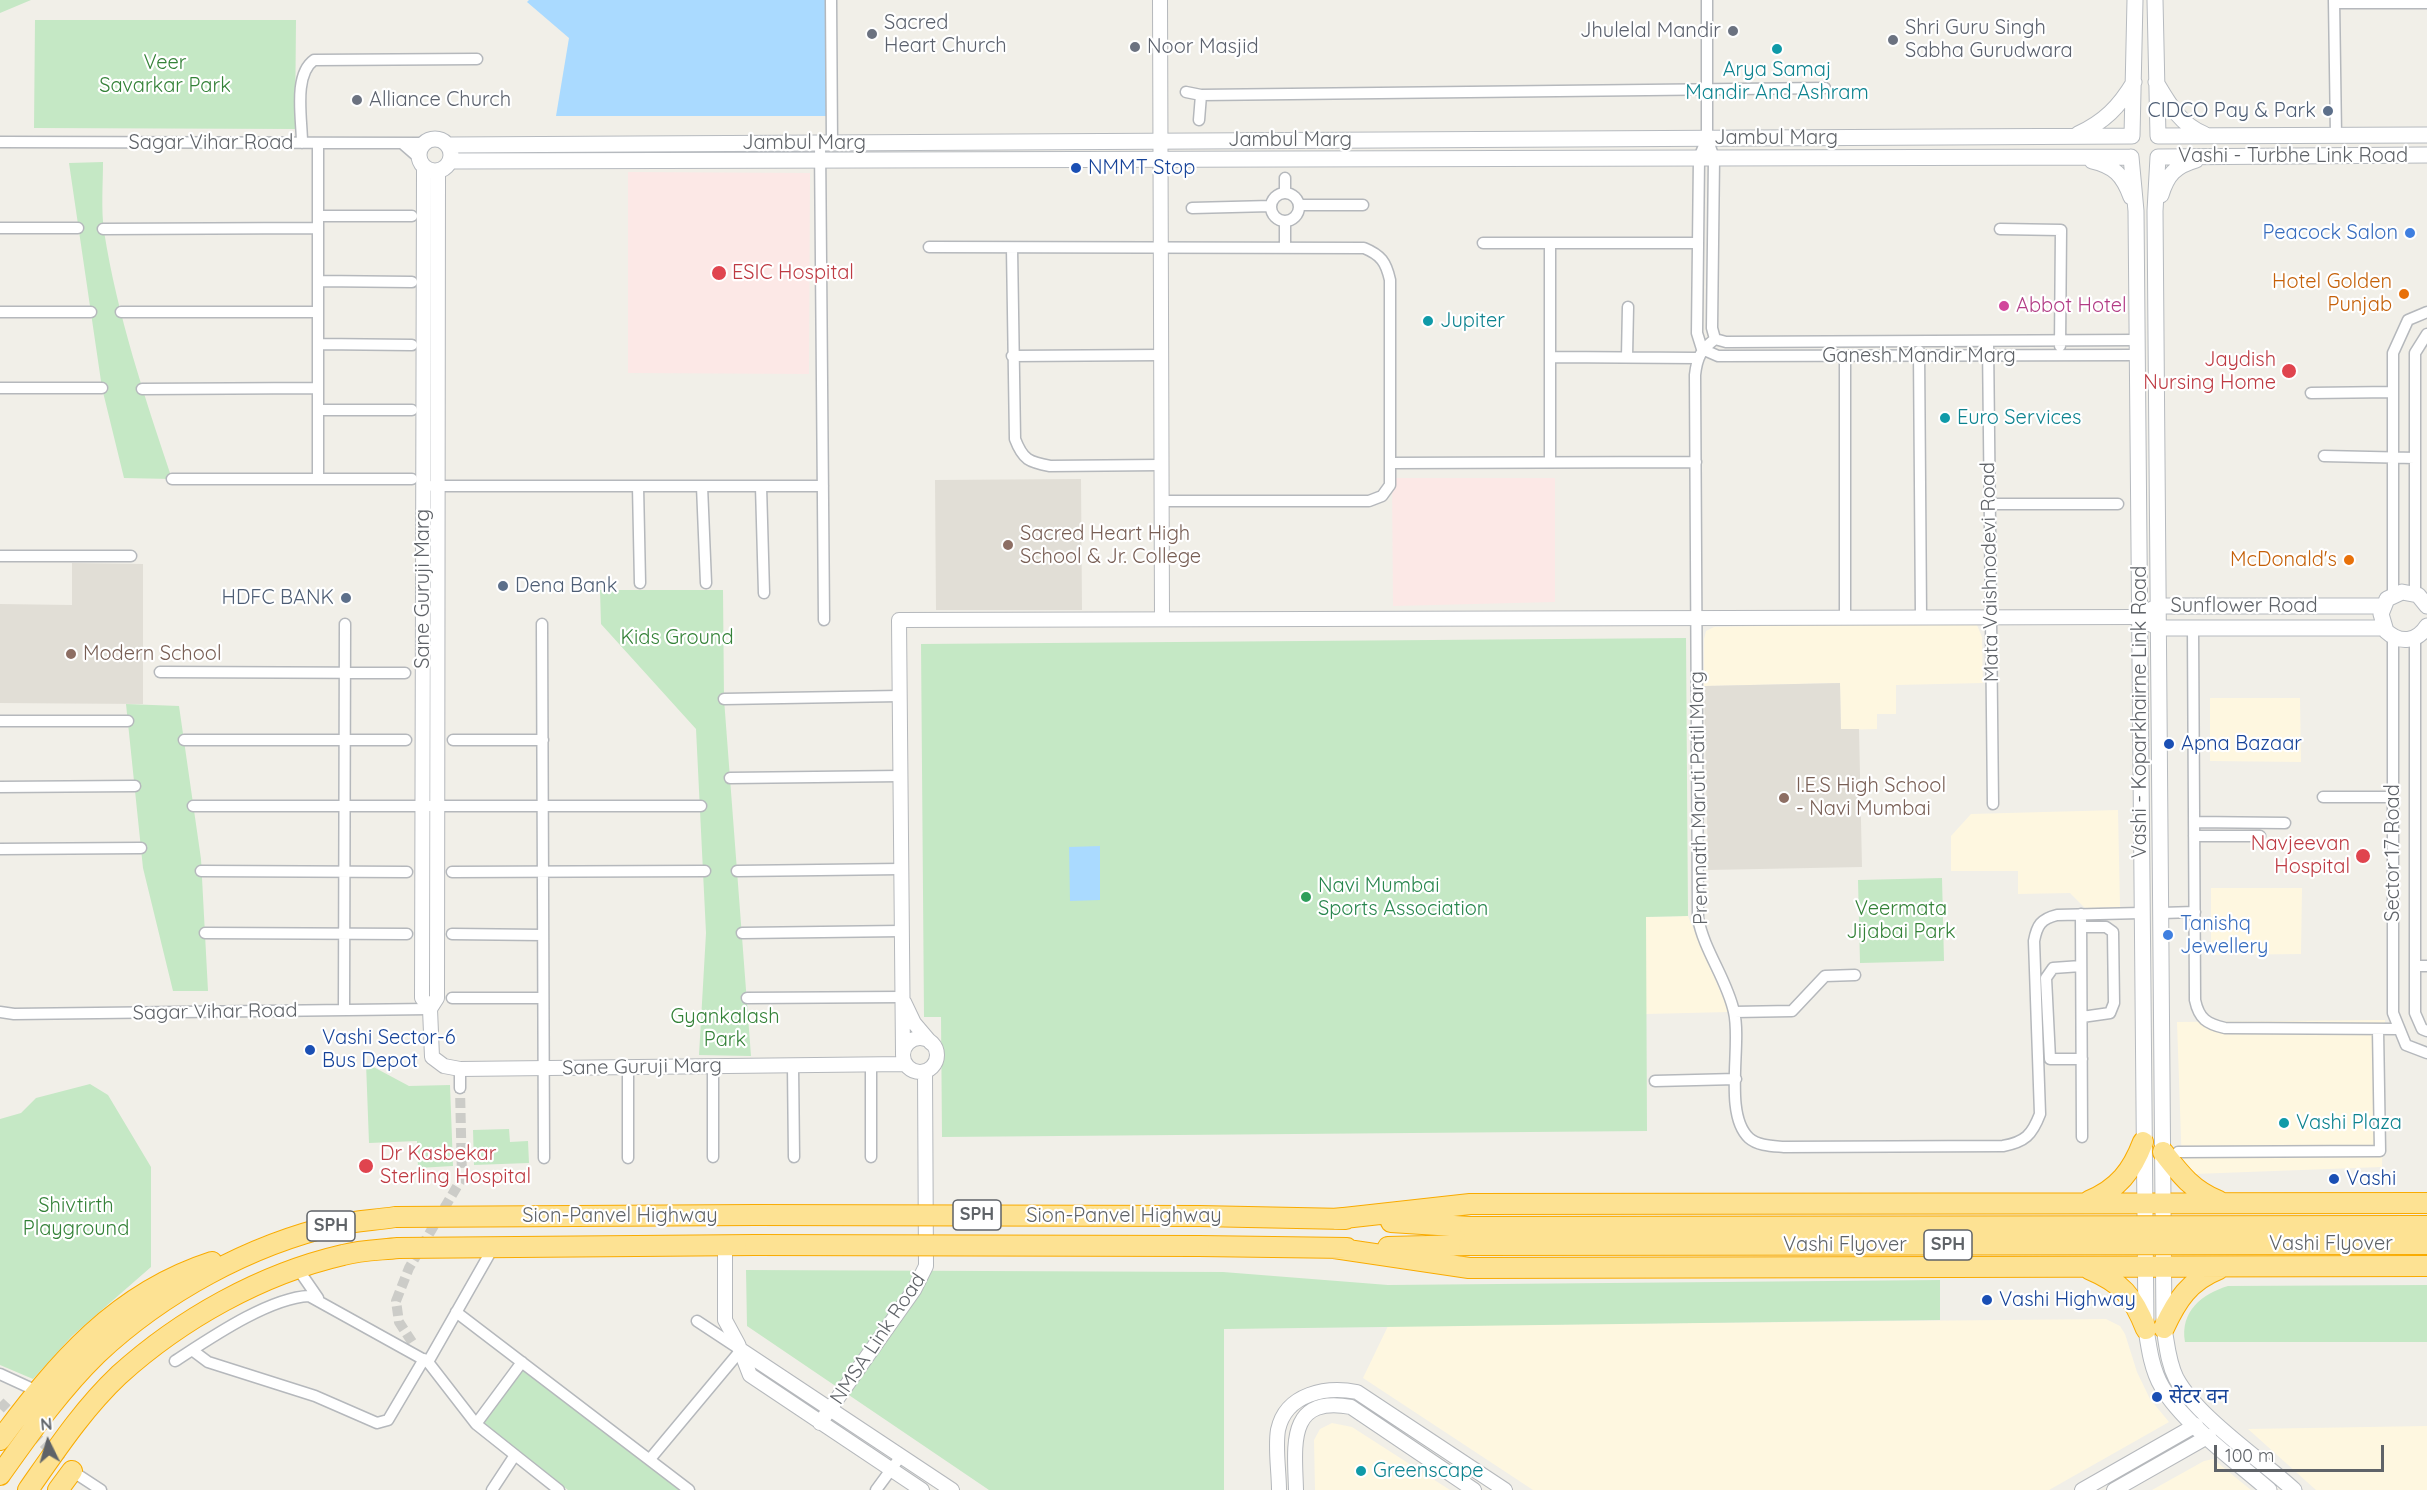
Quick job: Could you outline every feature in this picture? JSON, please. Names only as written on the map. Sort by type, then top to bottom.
[{"type":"highway","points":[[2084,1204],[2104,1195],[2122,1181],[2135,1163],[2143,1142]]},
{"type":"highway","points":[[2170,1152],[2185,1181],[2203,1195],[2224,1204]]},
{"type":"highway","points":[[1335,1219],[1470,1204],[2427,1203]]},
{"type":"highway","name":"Sion-Panvel Highway","points":[[0,1475],[60,1394],[97,1354],[141,1317],[192,1284],[290,1239],[337,1225],[395,1217],[756,1215],[1199,1216],[1335,1219]]},
{"type":"highway","name":"Vashi Flyover","points":[[1335,1219],[1469,1236],[2427,1244]]},
{"type":"highway","name":"Vashi Flyover","points":[[1334,1248],[1469,1236],[2427,1226]]},
{"type":"highway","points":[[0,1440],[37,1391],[83,1339],[128,1301],[161,1282],[197,1267],[290,1239]]},
{"type":"highway","name":"Sion-Panvel Highway","points":[[28,1490],[83,1414],[118,1376],[159,1342],[207,1310],[298,1269],[344,1254],[398,1248],[494,1246],[1334,1248]]},
{"type":"highway","points":[[1334,1248],[1469,1268],[2427,1266]]},
{"type":"highway","points":[[2085,1267],[2106,1276],[2124,1289],[2155,1329],[2185,1290],[2202,1276],[2224,1267]]},
{"type":"highway","points":[[58,1490],[72,1471]]},
{"type":"main road","points":[[2135,0],[2135,80],[2132,136],[2128,146],[2132,157],[2145,163],[2158,157],[2162,146],[2158,136],[2155,80],[2155,0]]},
{"type":"main road","points":[[2072,136],[2096,126],[2110,115],[2135,80]]},
{"type":"main road","points":[[2155,80],[2181,119],[2192,129],[2208,135]]},
{"type":"main road","points":[[2132,136],[2145,129],[2158,136]]},
{"type":"main road","name":"Vashi - Turbhe Link Road","points":[[2158,136],[2427,135]]},
{"type":"main road","name":"Jambul Marg","points":[[2132,136],[447,145],[438,139],[431,160],[2132,157]]},
{"type":"main road","points":[[431,160],[447,145]]},
{"type":"main road","name":"Vashi - Turbhe Link Road","points":[[2158,157],[2427,156]]},
{"type":"main road","points":[[2072,157],[2101,163],[2120,173],[2136,211]]},
{"type":"main road","name":"Vashi - Koparkhairne Link Road","points":[[2132,157],[2136,211],[2143,1142],[2153,1204],[2155,1329]]},
{"type":"main road","name":"Vashi - Koparkhairne Link Road","points":[[2153,1204],[2170,1152],[2161,913],[2155,211],[2158,157]]},
{"type":"main road","points":[[2155,211],[2170,174],[2177,167],[2208,157]]},
{"type":"main road","name":"Sunflower Road","points":[[2415,594],[2402,592],[2388,600],[2158,606],[2139,617],[2158,628],[2388,632],[2402,640],[2424,630]]},
{"type":"main road","points":[[2415,594],[2427,606]]},
{"type":"main road","points":[[2388,600],[2381,614],[2388,632]]},
{"type":"main road","points":[[2141,913],[2161,913]]},
{"type":"main road","points":[[2155,1329],[2152,1363],[2161,1386],[2176,1407],[2269,1490],[2279,1476]]},
{"type":"main road","points":[[2155,1329],[2176,1378],[2189,1396],[2218,1425],[2294,1490]]},
{"type":"street","points":[[824,620],[820,160],[826,143],[831,0]]},
{"type":"street","points":[[1160,0],[1162,619]]},
{"type":"street","name":"Premnath Maruti Patil Marg","points":[[1707,0],[1707,158],[1712,328],[1715,339]]},
{"type":"street","points":[[2336,135],[2334,2],[2427,3]]},
{"type":"street","points":[[302,143],[302,79],[306,66],[314,60],[477,59]]},
{"type":"street","points":[[1186,92],[1201,95],[1825,88]]},
{"type":"street","points":[[1199,120],[1201,95]]},
{"type":"street","name":"Sagar Vihar Road","points":[[0,142],[401,143],[431,160]]},
{"type":"street","points":[[318,143],[318,478]]},
{"type":"street","name":"Premnath Maruti Patil Marg","points":[[1707,158],[1698,243],[1697,333],[1700,353],[1696,462],[1698,918],[1703,938],[1734,1012],[1736,1108],[1740,1125],[1750,1138],[1766,1145],[1995,1146],[2021,1143],[2033,1132],[2040,1114],[2034,941],[2037,927],[2044,918],[2081,914],[2141,913]]},
{"type":"street","name":"Sane Guruji Marg","points":[[431,160],[418,482],[422,998],[430,1009],[432,1057],[444,1066],[460,1069],[871,1065],[904,1059]]},
{"type":"street","name":"Sane Guruji Marg","points":[[430,1009],[437,998],[438,486],[431,160]]},
{"type":"street","points":[[1285,178],[1285,193]]},
{"type":"street","points":[[1285,193],[1293,195],[1299,205],[1296,216],[1285,221],[1275,216],[1271,206],[1276,196],[1285,193]]},
{"type":"street","points":[[1299,205],[1363,205]]},
{"type":"street","points":[[1192,208],[1271,206]]},
{"type":"street","points":[[318,216],[412,216]]},
{"type":"street","points":[[1285,221],[1285,248]]},
{"type":"street","points":[[0,228],[78,228]]},
{"type":"street","points":[[104,229],[318,228]]},
{"type":"street","points":[[2000,229],[2061,230],[2060,356]]},
{"type":"street","points":[[1483,243],[1698,243]]},
{"type":"street","points":[[1550,243],[1550,462]]},
{"type":"street","points":[[929,247],[1364,248],[1377,253],[1387,264],[1390,280],[1390,485],[1382,496],[1369,501],[1161,501]]},
{"type":"street","points":[[1012,248],[1015,439],[1021,455],[1034,463],[1050,466],[1161,465]]},
{"type":"street","points":[[318,281],[412,282]]},
{"type":"street","points":[[1628,307],[1628,357]]},
{"type":"street","points":[[0,312],[91,312]]},
{"type":"street","points":[[121,312],[318,312]]},
{"type":"street","points":[[2388,600],[2393,458],[2393,352],[2408,320],[2427,312]]},
{"type":"street","points":[[2408,320],[2426,334],[2415,352],[2421,403],[2415,458],[2415,594]]},
{"type":"street","points":[[1700,353],[1715,339]]},
{"type":"street","name":"Ganesh Mandir Marg","points":[[1715,339],[1726,342],[2060,340],[2137,348]]},
{"type":"street","points":[[1919,341],[1921,617]]},
{"type":"street","name":"Mata Vaishnodevi Road","points":[[1988,341],[1993,804]]},
{"type":"street","points":[[1860,356],[1861,342]]},
{"type":"street","points":[[318,344],[412,345]]},
{"type":"street","name":"Ganesh Mandir Marg","points":[[1550,357],[1628,357],[1700,353],[1718,356],[2060,356],[2137,348]]},
{"type":"street","points":[[1012,356],[1161,355]]},
{"type":"street","points":[[1845,356],[1845,617]]},
{"type":"street","points":[[0,388],[102,388]]},
{"type":"street","points":[[142,388],[318,388]]},
{"type":"street","points":[[2311,393],[2393,392]]},
{"type":"street","points":[[318,410],[412,410]]},
{"type":"street","points":[[2324,456],[2415,458]]},
{"type":"street","points":[[1390,463],[1696,462]]},
{"type":"street","points":[[172,478],[318,478],[418,482],[438,486],[823,486]]},
{"type":"street","points":[[638,486],[640,583]]},
{"type":"street","points":[[702,486],[706,583]]},
{"type":"street","points":[[761,486],[764,593]]},
{"type":"street","points":[[1989,504],[2118,504]]},
{"type":"street","points":[[0,556],[131,556]]},
{"type":"street","points":[[902,997],[914,1023],[932,1044],[936,1060],[925,1071],[914,1071],[904,1059],[902,997],[899,620],[2139,617]]},
{"type":"street","points":[[344,1010],[345,624]]},
{"type":"street","points":[[542,624],[543,1158]]},
{"type":"street","points":[[2193,628],[2195,1000],[2198,1013],[2205,1021],[2226,1028],[2399,1029]]},
{"type":"street","name":"Sector 17 Road","points":[[2424,630],[2415,697],[2415,1012],[2424,1030]]},
{"type":"street","name":"Sector 17 Road","points":[[2388,632],[2393,797],[2393,1013],[2406,1045]]},
{"type":"street","points":[[160,672],[405,673]]},
{"type":"street","points":[[724,699],[900,696]]},
{"type":"street","points":[[2415,697],[2427,698]]},
{"type":"street","points":[[0,721],[128,721]]},
{"type":"street","points":[[184,740],[406,740]]},
{"type":"street","points":[[453,740],[543,740]]},
{"type":"street","points":[[730,778],[901,776]]},
{"type":"street","points":[[0,787],[135,786]]},
{"type":"street","points":[[2323,797],[2393,797]]},
{"type":"street","points":[[193,806],[701,806]]},
{"type":"street","points":[[2194,822],[2285,824]]},
{"type":"street","points":[[2194,836],[2260,836]]},
{"type":"street","points":[[0,849],[141,848]]},
{"type":"street","points":[[2393,858],[2415,858]]},
{"type":"street","points":[[737,871],[901,869]]},
{"type":"street","points":[[201,871],[407,872]]},
{"type":"street","points":[[452,872],[705,871]]},
{"type":"street","points":[[2161,913],[2194,912]]},
{"type":"street","points":[[2081,914],[2082,1137]]},
{"type":"street","points":[[2081,927],[2106,927],[2113,932],[2114,1003],[2110,1013],[2082,1017]]},
{"type":"street","points":[[742,933],[902,931]]},
{"type":"street","points":[[205,933],[407,934]]},
{"type":"street","points":[[452,934],[543,935]]},
{"type":"street","points":[[2081,966],[2053,968],[2046,978],[2050,1059],[2082,1059]]},
{"type":"street","points":[[2415,966],[2427,966]]},
{"type":"street","points":[[1734,1012],[1792,1011],[1825,976],[1855,975]]},
{"type":"street","points":[[747,998],[902,997]]},
{"type":"street","points":[[452,998],[543,998]]},
{"type":"street","name":"Sagar Vihar Road","points":[[0,1012],[14,1014],[430,1009]]},
{"type":"street","points":[[2170,1152],[2380,1151],[2378,1029]]},
{"type":"street","points":[[2424,1030],[2406,1045],[2427,1053]]},
{"type":"street","points":[[904,1059],[907,1044],[917,1039],[932,1044]]},
{"type":"street","points":[[793,1065],[794,1157]]},
{"type":"street","points":[[871,1065],[871,1157]]},
{"type":"street","points":[[713,1066],[713,1157]]},
{"type":"street","points":[[628,1067],[628,1158]]},
{"type":"street","points":[[460,1069],[460,1088]]},
{"type":"street","name":"NMSA Link Road","points":[[820,1423],[914,1290],[926,1266],[925,1071]]},
{"type":"street","points":[[1655,1081],[1736,1080]]},
{"type":"street","points":[[725,1245],[724,1315],[741,1350],[748,1372],[753,1378],[921,1490]]},
{"type":"street","points":[[192,1350],[208,1362],[315,1396],[377,1423],[388,1420],[456,1312],[494,1246]]},
{"type":"street","points":[[298,1269],[320,1300]]},
{"type":"street","points":[[175,1361],[221,1331],[297,1296],[309,1296],[320,1300],[426,1360]]},
{"type":"street","points":[[456,1312],[689,1490]]},
{"type":"street","points":[[697,1321],[952,1490]]},
{"type":"street","points":[[412,1342],[476,1425],[559,1490]]},
{"type":"street","points":[[650,1460],[741,1350]]},
{"type":"street","points":[[476,1425],[522,1362]]},
{"type":"street","points":[[0,1374],[37,1391]]},
{"type":"street","points":[[1279,1490],[1278,1430],[1285,1414],[1299,1400],[1319,1390],[1338,1388],[1357,1392],[1505,1490]]},
{"type":"street","points":[[1296,1490],[1295,1433],[1299,1423],[1309,1414],[1324,1407],[1338,1405],[1351,1407],[1474,1490]]},
{"type":"street","points":[[2082,1490],[2103,1485],[2196,1425]]},
{"type":"street","points":[[2114,1490],[2209,1437]]},
{"type":"street","points":[[492,1490],[514,1455]]},
{"type":"street","points":[[876,1490],[901,1456]]},
{"type":"street","points":[[72,1471],[101,1490]]},
{"type":"shaded area","name":"ESIC Hospital","points":[[628,172],[810,173],[809,374],[628,373]]},
{"type":"shaded area","points":[[1392,478],[1555,478],[1555,602],[1393,606]]},
{"type":"shaded area","name":"Sacred Heart High School & Jr. College","points":[[1081,479],[1082,610],[936,610],[935,480]]},
{"type":"shaded area","name":"Modern School","points":[[72,563],[143,564],[143,704],[0,703],[0,604],[72,605]]},
{"type":"shaded area","points":[[1964,622],[1977,625],[1982,637],[1983,683],[1896,685],[1896,714],[1877,714],[1877,729],[1841,730],[1840,683],[1704,686],[1704,639],[1706,631],[1714,627]]},
{"type":"shaded area","name":"I.E.S High School - Navi Mumbai","points":[[1840,683],[1841,729],[1859,729],[1862,867],[1708,870],[1704,686]]},
{"type":"shaded area","points":[[2210,698],[2300,698],[2301,762],[2210,761]]},
{"type":"shaded area","points":[[2118,810],[2120,907],[2085,908],[2070,893],[2018,894],[2018,871],[1951,871],[1951,836],[1971,814]]},
{"type":"shaded area","points":[[2211,888],[2302,888],[2301,954],[2211,955]]},
{"type":"shaded area","points":[[1688,916],[1729,1012],[1646,1014],[1646,917]]},
{"type":"shaded area","points":[[2385,1020],[2382,1167],[2194,1174],[2182,1167],[2177,1022]]},
{"type":"shaded area","points":[[2106,1319],[2120,1326],[2125,1334],[2137,1372],[2150,1399],[2169,1422],[2049,1490],[1533,1490],[1363,1378],[1388,1326]]},
{"type":"shaded area","points":[[1332,1423],[1352,1427],[1450,1490],[1315,1490],[1314,1440],[1320,1429]]},
{"type":"shaded area","points":[[2427,1426],[2427,1490],[2316,1490],[2248,1429]]},
{"type":"shaded area","points":[[2213,1459],[2251,1490],[2152,1490],[2204,1461]]},
{"type":"green space","points":[[0,0],[31,0],[0,13]]},
{"type":"green space","name":"Veer Savarkar Park","points":[[35,20],[296,20],[295,129],[34,128]]},
{"type":"green space","points":[[103,162],[103,223],[116,294],[142,387],[172,479],[124,478],[102,388],[69,163]]},
{"type":"green space","points":[[600,590],[723,590],[724,699],[751,1056],[699,1055],[706,933],[696,729],[601,624]]},
{"type":"green space","name":"Navi Mumbai Sports Association","points":[[1686,638],[1688,916],[1646,917],[1647,1131],[942,1137],[941,1017],[924,1017],[921,644]]},
{"type":"green space","points":[[126,704],[179,706],[201,859],[208,991],[173,991],[143,868]]},
{"type":"green space","name":"Veermata Jijabai Park","points":[[1942,878],[1944,961],[1860,963],[1858,880]]},
{"type":"green space","points":[[366,1063],[409,1086],[450,1085],[453,1166],[418,1168],[417,1141],[369,1143]]},
{"type":"green space","name":"Shivtirth Playground","points":[[90,1084],[108,1095],[151,1167],[151,1267],[72,1336],[33,1379],[0,1365],[0,1119],[21,1113],[36,1098]]},
{"type":"green space","points":[[509,1129],[510,1142],[528,1141],[529,1163],[474,1165],[473,1130]]},
{"type":"green space","points":[[746,1270],[1223,1272],[1388,1285],[1940,1280],[1940,1320],[1224,1329],[1224,1490],[989,1490],[747,1326]]},
{"type":"green space","points":[[2427,1285],[2427,1342],[2185,1342],[2186,1321],[2195,1305],[2218,1289],[2228,1286]]},
{"type":"green space","points":[[524,1368],[681,1490],[568,1490],[483,1423]]},
{"type":"water","points":[[529,0],[826,0],[826,116],[556,116],[569,38],[527,2]]},
{"type":"water","points":[[1100,846],[1100,900],[1070,901],[1069,847]]},
{"type":"tunnel","points":[[412,1342],[399,1322],[396,1301],[409,1268],[462,1178],[460,1088]]},
{"type":"tunnel","points":[[0,1402],[72,1471]]},
{"type":"place","name":"Jhulelal Mandir","points":[[1733,31]]},
{"type":"place","name":"Sacred Heart Church","points":[[872,34]]},
{"type":"place","name":"Shri Guru Singh Sabha Gurudwara","points":[[1893,40]]},
{"type":"place","name":"Noor Masjid","points":[[1135,47]]},
{"type":"place","name":"Arya Samaj Mandir And Ashram","points":[[1777,49]]},
{"type":"place","name":"Alliance Church","points":[[357,100]]},
{"type":"place","name":"CIDCO Pay & Park","points":[[2328,111]]},
{"type":"place","name":"NMMT Stop","points":[[1076,168]]},
{"type":"place","name":"Peacock Salon","points":[[2410,233]]},
{"type":"place","name":"ESIC Hospital","points":[[719,273]]},
{"type":"place","name":"Hotel Golden Punjab","points":[[2404,294]]},
{"type":"place","name":"Abbot Hotel","points":[[2004,306]]},
{"type":"place","name":"Jupiter","points":[[1428,321]]},
{"type":"place","name":"Jaydish Nursing Home","points":[[2289,371]]},
{"type":"place","name":"Euro Services","points":[[1945,418]]},
{"type":"place","name":"Sacred Heart High School & Jr. College","points":[[1008,545]]},
{"type":"place","name":"McDonald's","points":[[2349,560]]},
{"type":"place","name":"Dena Bank","points":[[503,586]]},
{"type":"place","name":"HDFC BANK","points":[[346,598]]},
{"type":"place","name":"Modern School","points":[[71,654]]},
{"type":"place","name":"Apna Bazaar","points":[[2169,744]]},
{"type":"place","name":"I.E.S High School - Navi Mumbai","points":[[1784,798]]},
{"type":"place","name":"Navjeevan Hospital","points":[[2363,856]]},
{"type":"place","name":"Navi Mumbai Sports Association","points":[[1306,897]]},
{"type":"place","name":"Tanishq Jewellery","points":[[2168,935]]},
{"type":"place","name":"Vashi Sector-6 Bus Depot","points":[[310,1050]]},
{"type":"place","name":"Vashi Plaza","points":[[2284,1123]]},
{"type":"place","name":"Dr Kasbekar Sterling Hospital","points":[[366,1166]]},
{"type":"place","name":"Vashi","points":[[2334,1179]]},
{"type":"place","name":"Vashi Highway","points":[[1987,1300]]},
{"type":"place","name":"सेंटर वन","points":[[2157,1397]]},
{"type":"place","name":"Greenscape","points":[[1361,1471]]},
{"type":"park label","name":"Kids Ground","points":[[677,638]]},
{"type":"park label","name":"Gyankalash Park","points":[[725,1028]]}]
